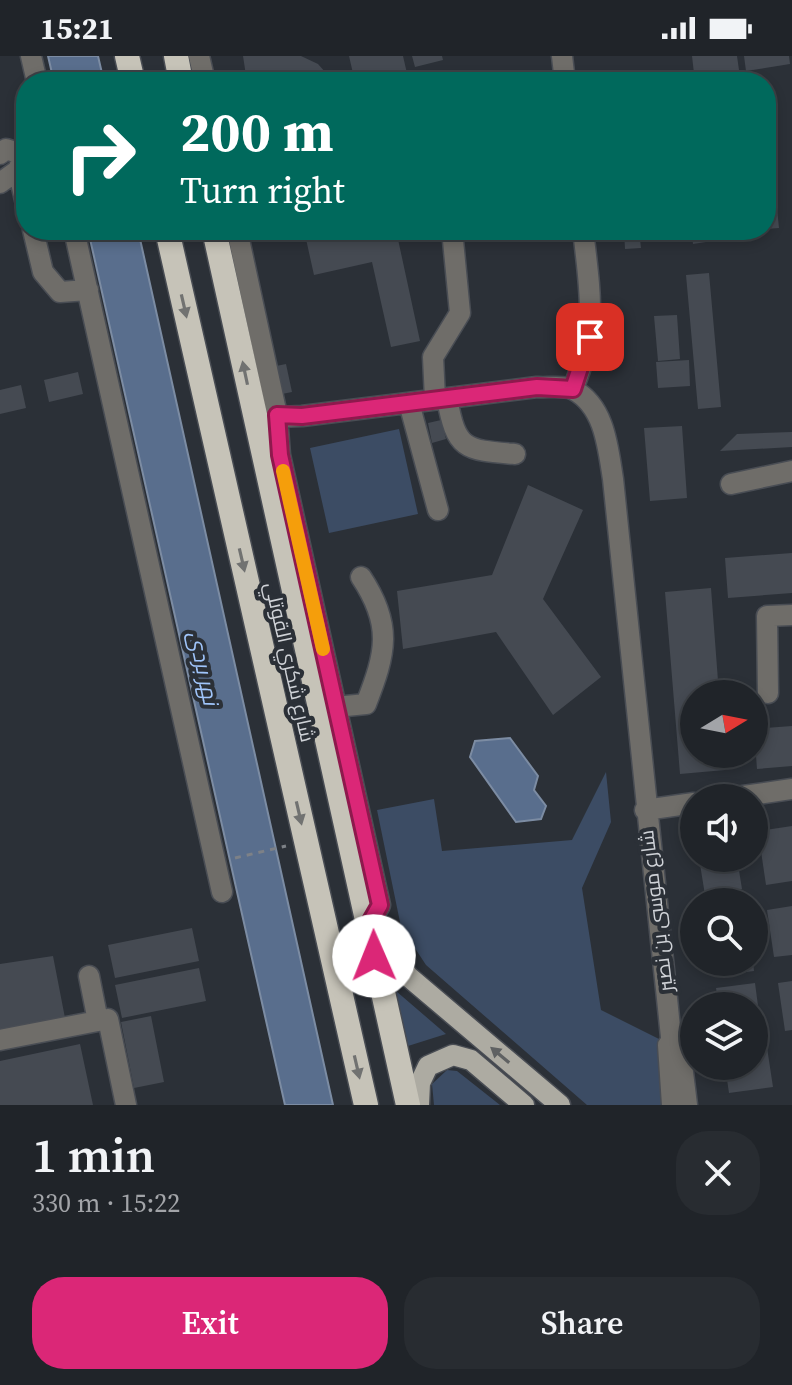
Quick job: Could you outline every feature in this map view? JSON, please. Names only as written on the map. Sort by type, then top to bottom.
[{"type":"highway","name":"شارع شكري القوتلي","points":[[169,240],[366,1105]]},
{"type":"highway","name":"شارع شكري القوتلي","points":[[217,240],[266,416],[368,926],[408,1105]]},
{"type":"main road","points":[[368,926],[409,977],[560,1105]]},
{"type":"main road","points":[[419,1105],[420,1083],[428,1066],[453,1055],[471,1060],[524,1105]]},
{"type":"street","points":[[0,183],[16,165]]},
{"type":"street","points":[[35,240],[43,272],[60,292],[88,290]]},
{"type":"street","points":[[76,240],[222,892]]},
{"type":"street","points":[[239,240],[266,416],[280,455],[380,905],[368,926]]},
{"type":"street","points":[[453,240],[460,313],[433,357],[441,399],[453,433],[463,444],[474,451],[515,454]]},
{"type":"street","points":[[266,416],[302,416],[537,387],[573,389],[590,337],[591,303],[584,240]]},
{"type":"street","name":"شارع موسى بن نصير","points":[[573,389],[593,406],[606,436],[671,1037],[681,1056],[687,1105]]},
{"type":"street","points":[[409,403],[438,510]]},
{"type":"street","points":[[731,484],[792,471]]},
{"type":"street","points":[[336,707],[366,704],[383,662],[384,626],[374,596],[361,577]]},
{"type":"street","points":[[768,680],[767,616],[792,615]]},
{"type":"street","points":[[768,792],[792,789]]},
{"type":"street","points":[[645,810],[680,805]]},
{"type":"street","points":[[89,976],[98,1021]]},
{"type":"street","points":[[0,1040],[108,1019],[126,1105]]},
{"type":"street","points":[[671,1037],[667,1055],[672,1105]]},
{"type":"path","points":[[216,863],[306,841]]},
{"type":"shaded area","points":[[399,429],[418,514],[329,533],[310,448]]},
{"type":"shaded area","points":[[606,772],[611,822],[582,888],[601,1010],[661,1040],[669,1105],[587,1105],[426,965],[401,927],[377,810],[434,799],[442,851],[572,840]]},
{"type":"shaded area","points":[[396,991],[446,1034],[408,1046]]},
{"type":"shaded area","points":[[447,1070],[457,1071],[500,1105],[434,1105],[432,1084]]},
{"type":"water","points":[[48,56],[98,56],[102,72],[52,72]]},
{"type":"water","name":"نهر بردى","points":[[90,240],[140,240],[333,1105],[285,1105]]},
{"type":"water","points":[[510,738],[538,776],[534,790],[546,806],[541,819],[516,822],[470,757],[475,741]]},
{"type":"building","points":[[243,56],[301,56],[318,64],[325,72],[245,72]]},
{"type":"building","points":[[349,56],[403,56],[407,72],[353,72]]},
{"type":"building","points":[[412,56],[442,56],[443,60],[415,67]]},
{"type":"building","points":[[692,56],[737,56],[739,72],[694,72]]},
{"type":"building","points":[[744,56],[789,56],[790,64],[746,71]]},
{"type":"building","points":[[776,198],[779,228],[776,228]]},
{"type":"building","points":[[306,240],[398,240],[420,341],[391,347],[372,262],[314,275]]},
{"type":"building","points":[[625,240],[640,240],[641,248],[625,249]]},
{"type":"building","points":[[709,273],[721,407],[698,409],[686,275]]},
{"type":"building","points":[[677,315],[680,359],[658,361],[654,316]]},
{"type":"building","points":[[689,360],[690,386],[658,388],[656,362]]},
{"type":"building","points":[[286,364],[292,392],[277,395],[271,367]]},
{"type":"building","points":[[78,372],[83,394],[49,402],[44,380]]},
{"type":"building","points":[[21,385],[26,408],[0,414],[0,390]]},
{"type":"building","points":[[441,420],[446,439],[432,443],[428,423]]},
{"type":"building","points":[[682,426],[687,498],[650,501],[644,428]]},
{"type":"building","points":[[792,432],[792,447],[720,451],[737,434]]},
{"type":"building","points":[[528,485],[583,510],[543,599],[601,677],[553,715],[496,632],[403,649],[397,591],[492,575]]},
{"type":"building","points":[[792,553],[792,593],[728,598],[725,558]]},
{"type":"building","points":[[711,588],[718,680],[680,680],[680,768],[725,770],[680,774],[665,592]]},
{"type":"building","points":[[792,726],[792,766],[757,769],[768,768],[768,728]]},
{"type":"building","points":[[792,826],[792,881],[766,885],[768,830]]},
{"type":"building","points":[[701,872],[739,872],[742,888],[704,888]]},
{"type":"building","points":[[792,906],[792,955],[774,957],[768,910]]},
{"type":"building","points":[[192,928],[199,961],[115,978],[108,945]]},
{"type":"building","points":[[53,956],[66,1023],[0,1035],[0,964]]},
{"type":"building","points":[[199,968],[206,1001],[122,1018],[115,985]]},
{"type":"building","points":[[792,981],[792,1030],[785,1031],[778,983]]},
{"type":"building","points":[[755,983],[756,992],[717,992],[716,988]]},
{"type":"building","points":[[151,1016],[164,1082],[134,1088],[121,1022]]},
{"type":"building","points":[[80,1044],[93,1105],[0,1105],[0,1061]]},
{"type":"building","points":[[768,1054],[773,1087],[729,1093],[727,1080],[768,1080]]},
{"type":"slow traffic","points":[[283,471],[323,649]]},
{"type":"route","points":[[374,956],[368,926],[380,905],[280,455],[282,447],[277,415],[302,416],[537,387],[573,389],[590,337]]}]
